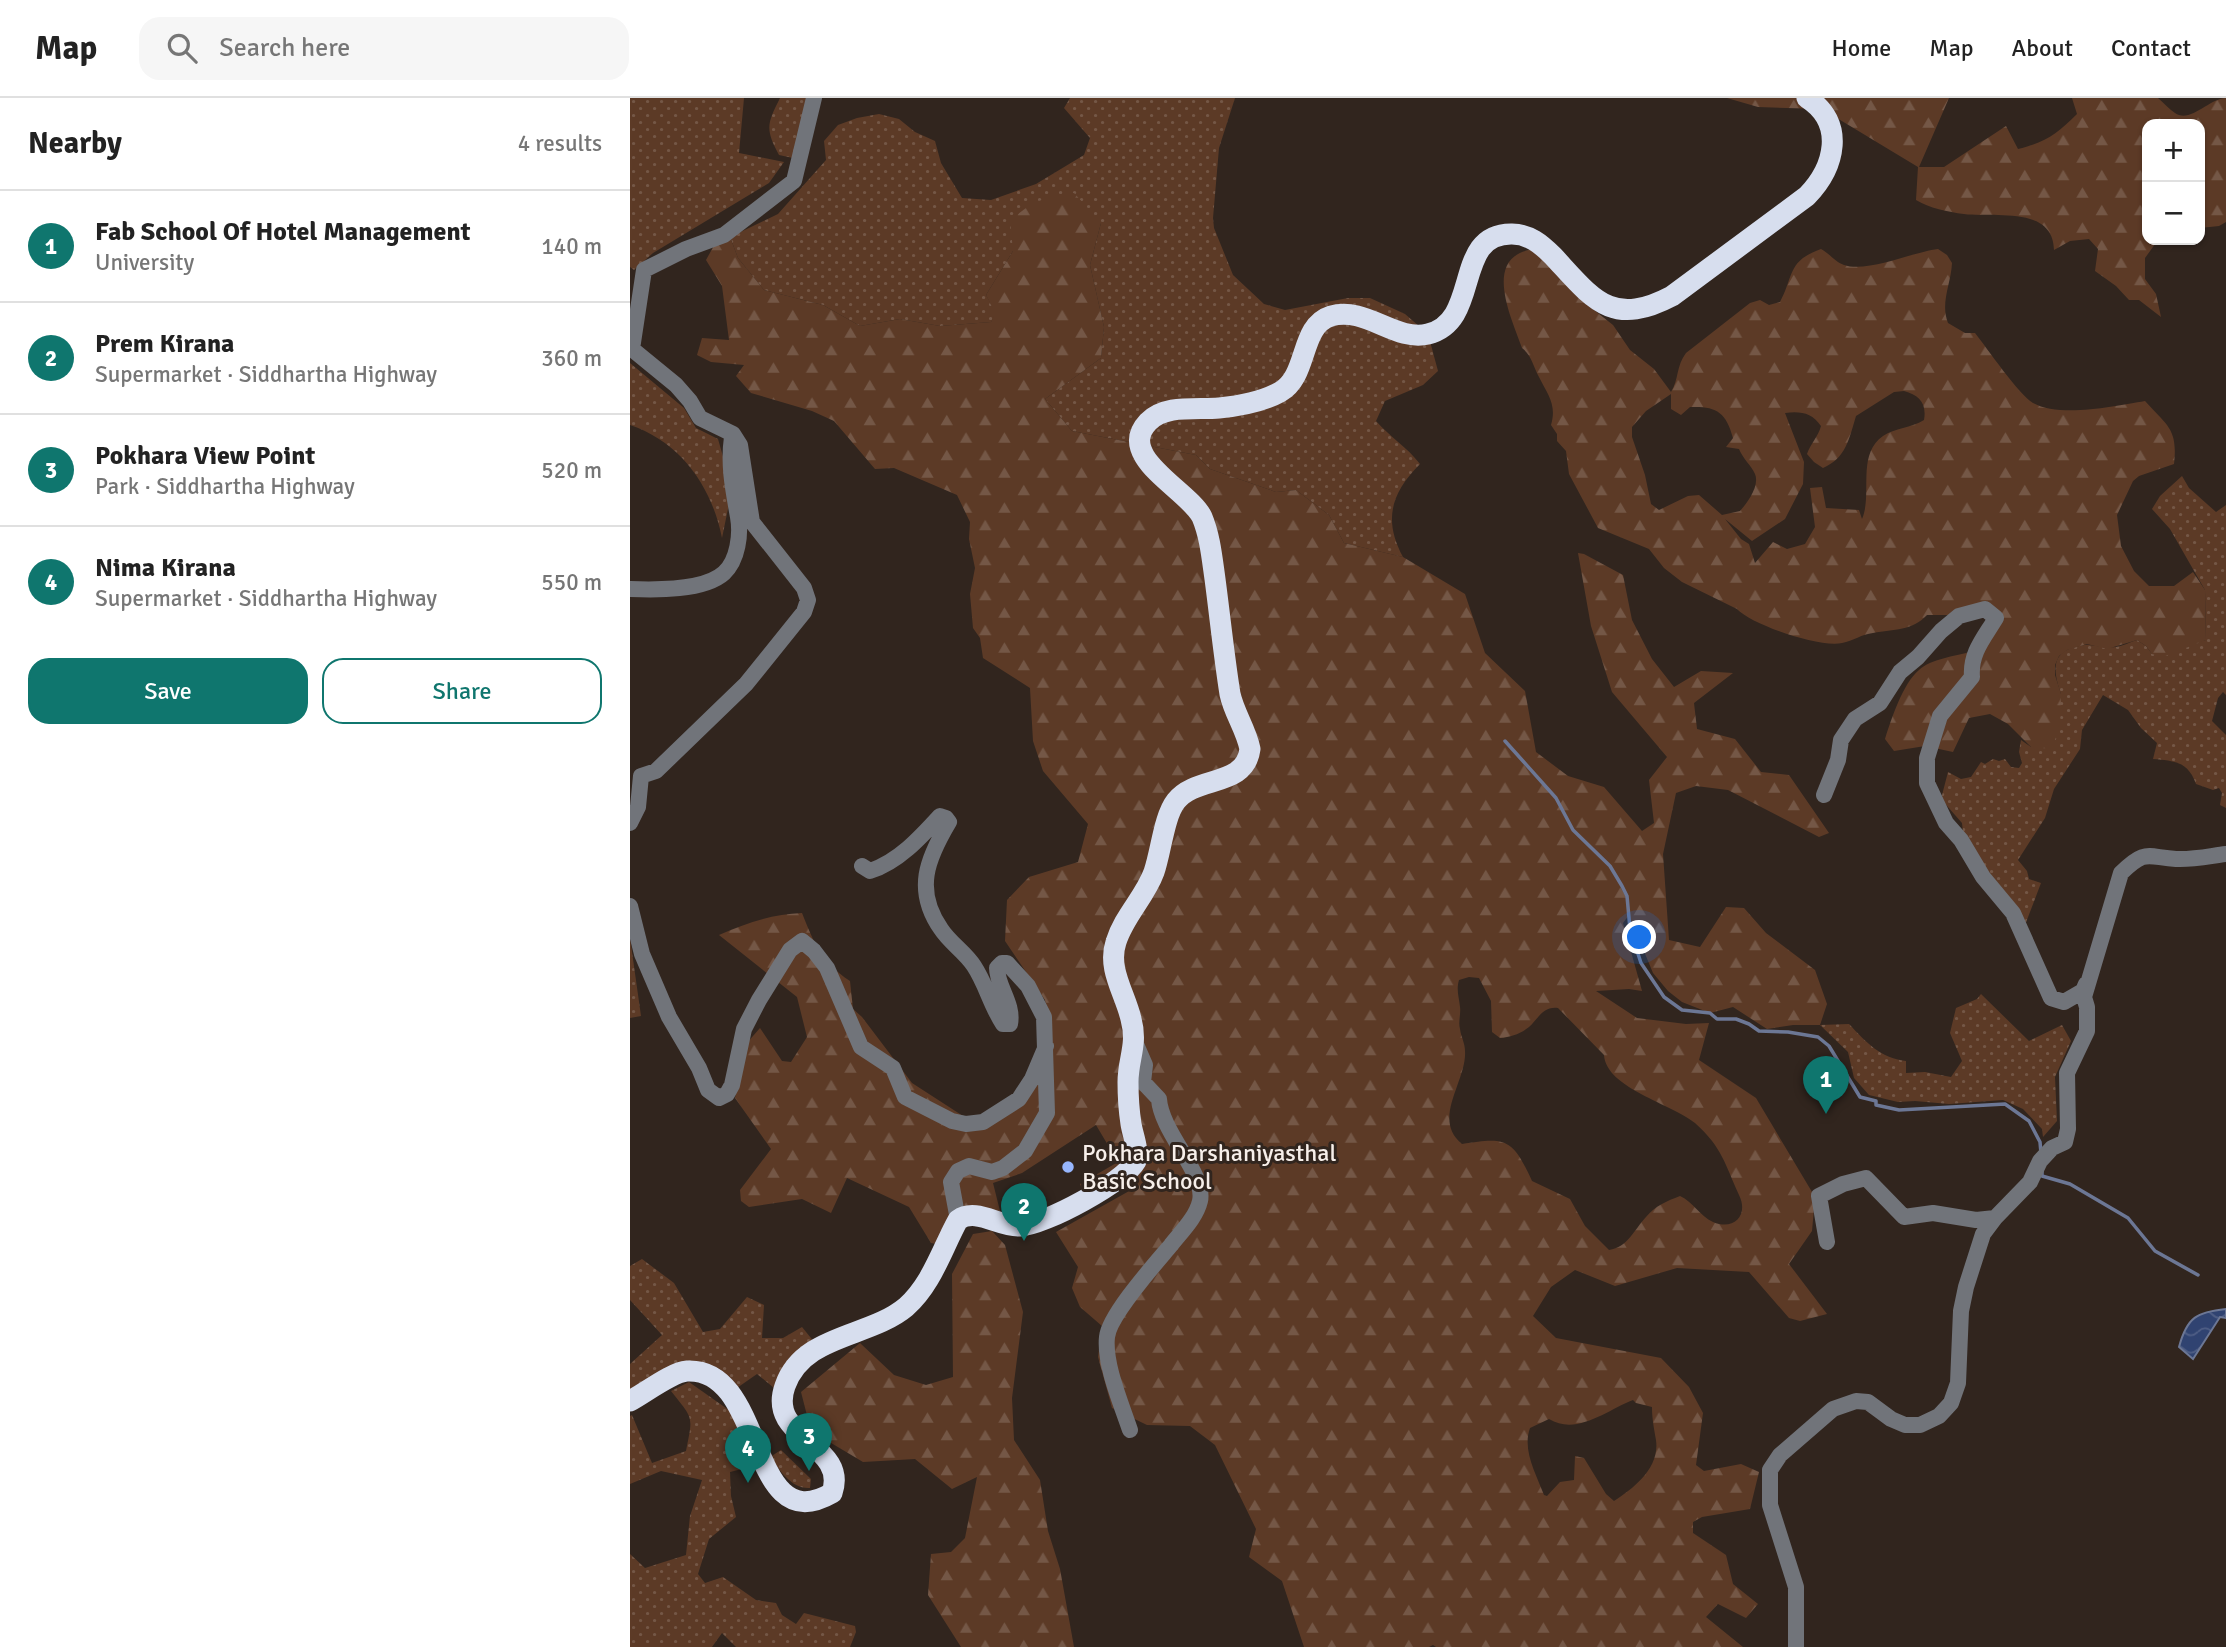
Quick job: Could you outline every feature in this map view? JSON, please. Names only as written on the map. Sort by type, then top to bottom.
[{"type":"highway","points":[[630,1401],[685,1371],[704,1373],[723,1386],[739,1403],[752,1430],[763,1464],[777,1487],[790,1499],[809,1502],[823,1498],[832,1493],[836,1480],[834,1470],[828,1458],[792,1428],[783,1407],[782,1396],[792,1370],[800,1360],[815,1350],[884,1320],[908,1305],[929,1278],[958,1220],[964,1216],[971,1215],[1013,1226],[1040,1222],[1054,1217],[1127,1173],[1133,1166],[1137,1156],[1128,1080],[1135,1042],[1131,1018],[1116,978],[1112,957],[1119,932],[1154,872],[1168,817],[1177,799],[1198,786],[1237,772],[1248,757],[1250,748],[1231,697],[1212,555],[1204,522],[1193,504],[1144,457],[1140,439],[1151,418],[1166,411],[1258,401],[1280,392],[1289,386],[1297,374],[1311,334],[1326,318],[1335,315],[1361,316],[1408,334],[1428,334],[1439,330],[1449,322],[1465,295],[1474,256],[1480,247],[1496,236],[1518,234],[1536,241],[1593,297],[1605,305],[1625,311],[1651,307],[1672,296],[1818,185],[1826,172],[1833,138],[1825,115],[1807,98]]},
{"type":"street","points":[[630,822],[638,807],[641,776],[656,771],[746,684],[804,612],[808,600],[804,589],[752,522],[740,445],[733,434],[700,418],[676,384],[632,349],[644,270],[686,249],[724,235],[794,181],[814,98]]},
{"type":"street","points":[[630,589],[654,590],[699,585],[724,573],[736,554],[738,531],[731,486],[730,450],[733,434]]},
{"type":"street","points":[[1824,794],[1838,760],[1841,740],[1855,719],[1880,703],[1900,672],[1918,657],[1941,631],[1959,616],[1985,609],[1996,618],[1974,652],[1970,662],[1972,677],[1940,716],[1927,758],[1927,783],[1946,823],[1961,840],[1983,877],[2013,913],[2051,998],[2064,1002],[2084,991],[2121,873],[2132,863],[2152,854],[2177,859],[2226,854]]},
{"type":"street","points":[[862,866],[870,871],[891,862],[922,836],[940,816],[946,818],[948,822],[931,852],[926,878],[926,901],[941,930],[973,964],[1003,1024],[1010,1024],[1012,1015],[997,977],[997,968],[1002,963],[1013,968],[1028,986],[1044,1017],[1047,1114],[1025,1151],[1003,1168],[992,1172],[969,1166],[958,1171],[951,1182],[958,1220]]},
{"type":"street","points":[[630,906],[642,954],[669,1017],[699,1068],[708,1090],[719,1098],[727,1094],[732,1085],[744,1029],[754,1010],[790,950],[802,941],[827,968],[861,1046],[892,1068],[905,1097],[952,1121],[966,1124],[984,1122],[1019,1099],[1032,1079],[1046,1046]]},
{"type":"street","points":[[1796,1647],[1796,1587],[1770,1506],[1770,1470],[1780,1455],[1833,1409],[1856,1401],[1868,1402],[1891,1419],[1905,1425],[1920,1425],[1939,1416],[1951,1403],[1958,1383],[1961,1311],[1983,1234],[2030,1182],[2040,1161],[2052,1148],[2065,1142],[2068,1129],[2067,1073],[2087,1031],[2084,996],[2089,987],[2089,978]]},
{"type":"street","points":[[1130,1430],[1111,1368],[1107,1336],[1115,1317],[1193,1218],[1200,1200],[1199,1188],[1187,1160],[1165,1124],[1159,1099],[1143,1082],[1145,1065],[1135,1042]]},
{"type":"street","points":[[1828,1242],[1819,1196],[1843,1184],[1866,1178],[1904,1217],[1933,1213],[1976,1220],[1995,1218]]},
{"type":"green space","points":[[630,98],[744,98],[739,153],[784,162],[769,183],[653,253],[634,270],[630,267]]},
{"type":"green space","points":[[780,98],[810,98],[793,158],[779,155],[771,139],[770,121]]},
{"type":"green space","points":[[1070,98],[1235,98],[1219,148],[1213,218],[1214,228],[1233,275],[1264,304],[1285,310],[1348,298],[1370,298],[1405,314],[1428,334],[1438,371],[1423,385],[1385,401],[1376,421],[1420,464],[1402,486],[1393,508],[1393,531],[1403,557],[1344,543],[1329,515],[1296,490],[1276,492],[1210,469],[1196,455],[1072,431],[1045,399],[1101,358],[1104,327],[1090,265],[1101,223],[1013,251],[986,295],[996,313],[991,322],[940,326],[900,319],[860,326],[823,305],[764,290],[738,258],[730,237],[778,214],[826,160],[824,141],[838,125],[879,114],[899,119],[915,132],[935,141],[941,163],[962,198],[991,200],[1036,184],[1084,155],[1090,138],[1064,108]]},
{"type":"green space","points":[[1727,98],[1949,98],[1919,167],[1944,167],[2006,126],[2018,149],[2044,140],[2077,114],[2072,98],[2158,98],[2181,116],[2226,98],[2226,222],[2219,226],[2205,227],[2205,119],[2142,119],[2142,245],[2154,245],[2145,258],[2145,279],[2156,294],[2161,317],[2139,300],[2129,300],[2116,286],[2095,271],[2098,249],[2089,239],[2070,241],[2054,250],[2051,236],[2044,226],[2033,220],[2005,215],[1964,214],[1927,205],[1916,200],[1918,167],[1822,109],[1758,107]]},
{"type":"green space","points":[[1074,193],[1101,223],[1090,265],[1104,327],[1101,358],[1045,399],[1072,431],[1196,455],[1210,469],[1276,492],[1296,490],[1329,515],[1344,543],[1403,557],[1465,594],[1485,653],[1525,691],[1536,752],[1568,776],[1604,787],[1642,831],[1654,823],[1649,780],[1667,757],[1612,692],[1591,626],[1578,553],[1584,554],[1623,575],[1632,620],[1652,659],[1674,687],[1701,671],[1733,673],[1694,703],[1697,729],[1735,739],[1761,772],[1789,775],[1829,833],[1819,837],[1728,790],[1696,786],[1676,793],[1663,854],[1669,940],[1700,947],[1726,907],[1744,908],[1766,933],[1815,970],[1827,1004],[1820,1025],[1767,1029],[1733,1007],[1710,1013],[1682,1002],[1668,991],[1653,973],[1629,915],[1623,923],[1642,991],[1596,991],[1637,1018],[1686,1024],[1709,1023],[1699,1060],[1756,1098],[1815,1197],[1812,1231],[1789,1264],[1827,1314],[1800,1321],[1789,1318],[1749,1272],[1677,1268],[1615,1286],[1575,1270],[1551,1287],[1533,1316],[1556,1338],[1661,1358],[1689,1387],[1703,1413],[1696,1465],[1704,1471],[1741,1464],[1759,1472],[1750,1509],[1702,1517],[1693,1522],[1693,1533],[1726,1555],[1733,1584],[1758,1604],[1746,1618],[1718,1604],[1706,1617],[1743,1647],[1304,1647],[1282,1581],[1249,1557],[1256,1529],[1215,1445],[1190,1426],[1147,1425],[1112,1408],[1098,1357],[1102,1326],[1080,1307],[1072,1288],[1078,1267],[1056,1232],[1131,1190],[1123,1177],[1084,1194],[1080,1184],[1118,1162],[1096,1125],[1022,1173],[993,1183],[1000,1211],[969,1215],[942,1245],[931,1243],[909,1207],[847,1178],[831,1213],[802,1199],[749,1207],[741,1201],[740,1190],[771,1149],[735,1098],[746,1044],[760,1028],[782,1061],[791,1062],[807,1037],[797,997],[719,935],[760,920],[802,913],[810,934],[825,959],[850,981],[853,1009],[912,1083],[980,1127],[1023,1101],[1052,1041],[1045,1000],[1005,941],[1007,900],[1029,877],[1078,862],[1088,824],[1043,771],[1033,741],[1030,688],[983,658],[980,638],[973,628],[970,594],[975,568],[969,539],[970,522],[957,495],[894,468],[875,469],[834,421],[812,411],[751,393],[736,376],[744,365],[711,362],[697,355],[702,338],[729,340],[722,286],[706,260],[716,242],[730,237],[738,258],[764,290],[823,305],[860,326],[900,319],[940,326],[991,322],[995,313],[986,295],[1013,251],[1010,220],[1034,202]],"holes":[[[1479,978],[1491,1001],[1492,1032],[1500,1038],[1522,1032],[1545,1011],[1558,1008],[1604,1055],[1608,1067],[1616,1077],[1695,1123],[1717,1148],[1726,1165],[1742,1202],[1738,1219],[1727,1224],[1713,1222],[1680,1196],[1653,1210],[1626,1242],[1609,1250],[1585,1226],[1570,1199],[1532,1181],[1514,1149],[1499,1141],[1462,1144],[1453,1134],[1450,1111],[1465,1051],[1459,1026],[1458,984],[1459,980]],[[1633,1400],[1652,1407],[1656,1450],[1654,1460],[1644,1476],[1614,1501],[1606,1494],[1584,1458],[1575,1456],[1574,1480],[1560,1482],[1547,1496],[1544,1495],[1529,1453],[1530,1428],[1549,1419],[1570,1425],[1581,1423]]]},
{"type":"green space","points":[[1535,249],[1589,306],[1613,325],[1630,350],[1654,369],[1671,392],[1686,353],[1750,303],[1760,300],[1769,305],[1780,302],[1793,270],[1810,254],[1821,249],[1841,264],[1854,267],[1938,249],[1947,255],[1952,263],[1945,301],[1948,323],[1965,333],[1975,333],[2012,381],[2033,403],[2058,410],[2073,410],[2145,401],[2165,422],[2174,442],[2174,464],[2139,476],[2133,481],[2117,515],[2121,546],[2134,571],[2149,586],[2174,586],[2193,572],[2205,590],[2206,640],[2163,657],[2152,654],[2137,640],[2107,649],[2087,644],[2067,650],[2059,656],[2055,665],[2061,694],[2060,728],[2051,749],[2031,747],[2008,724],[1990,714],[1969,718],[1953,752],[1925,746],[1894,751],[1885,739],[1898,702],[1913,676],[1930,663],[1970,652],[1994,608],[1955,615],[1927,615],[1915,624],[1842,643],[1803,639],[1757,622],[1682,582],[1664,568],[1649,549],[1598,528],[1569,474],[1566,451],[1557,441],[1557,434],[1551,425],[1551,400],[1530,358],[1522,348],[1507,305],[1504,275],[1509,263],[1518,254]],"holes":[[[1904,391],[1921,401],[1924,420],[1888,433],[1875,444],[1867,464],[1862,519],[1859,510],[1826,508],[1822,487],[1810,488],[1815,527],[1805,544],[1787,549],[1773,542],[1755,563],[1749,544],[1741,539],[1725,519],[1752,541],[1785,519],[1803,484],[1804,462],[1785,413],[1806,414],[1821,426],[1807,454],[1823,468],[1842,453],[1856,416],[1894,392]],[[1671,394],[1671,409],[1681,415],[1690,407],[1713,409],[1727,422],[1733,438],[1726,447],[1739,449],[1756,479],[1752,494],[1740,511],[1722,515],[1699,495],[1688,496],[1659,510],[1651,504],[1645,475],[1632,437],[1632,427],[1646,411]]]},
{"type":"green space","points":[[630,363],[684,408],[696,428],[718,439],[730,499],[722,538],[711,501],[691,469],[664,443],[630,425]]},
{"type":"green space","points":[[2182,476],[2189,488],[2216,512],[2226,505],[2226,695],[2223,692],[2218,698],[2212,721],[2226,735],[2226,808],[2220,805],[2222,793],[2219,788],[2213,790],[2196,784],[2189,771],[2179,764],[2153,759],[2157,743],[2141,728],[2128,710],[2103,695],[2082,730],[2080,749],[2054,789],[2045,818],[2018,860],[2027,871],[2029,879],[2041,883],[2025,925],[1993,882],[1963,832],[1962,823],[1941,799],[1948,772],[1961,779],[1971,777],[1981,762],[1985,764],[1993,759],[2005,759],[2011,767],[2019,768],[2022,763],[2019,752],[2021,740],[2031,747],[2061,694],[2056,667],[2065,651],[2085,645],[2116,647],[2137,640],[2152,654],[2206,640],[2205,590],[2170,529],[2152,509],[2160,496]]},
{"type":"green space","points":[[630,938],[641,1016],[630,1018]]},
{"type":"green space","points":[[1981,994],[2029,1041],[2062,1025],[2071,1041],[2055,1077],[2057,1121],[2043,1137],[2042,1129],[2023,1109],[2003,1100],[1949,1104],[1898,1102],[1869,1095],[1854,1078],[1848,1052],[1820,1025],[1849,1024],[1881,1053],[1906,1061],[1906,1073],[1925,1072],[1951,1077],[1962,1061],[1950,1033],[1956,1008],[1977,999]]},
{"type":"green space","points":[[992,1231],[1005,1245],[1023,1312],[1012,1398],[1014,1440],[1040,1480],[1048,1531],[1060,1569],[1074,1647],[961,1647],[928,1595],[931,1554],[951,1552],[965,1538],[977,1477],[952,1489],[915,1459],[863,1462],[811,1431],[801,1392],[860,1343],[894,1375],[926,1385],[953,1377],[952,1274],[973,1234]]},
{"type":"green space","points":[[642,1259],[674,1283],[703,1332],[720,1329],[747,1297],[764,1305],[762,1338],[783,1338],[802,1327],[815,1343],[774,1388],[757,1374],[734,1390],[714,1368],[630,1392],[630,1364],[662,1335],[630,1300],[630,1266]]},
{"type":"green space","points":[[689,1382],[743,1420],[759,1460],[730,1472],[731,1496],[736,1517],[709,1539],[698,1574],[705,1583],[723,1577],[756,1600],[776,1603],[782,1615],[796,1624],[804,1613],[855,1626],[856,1632],[850,1647],[736,1647],[722,1633],[712,1647],[630,1647],[630,1554],[645,1568],[686,1555],[690,1516],[702,1480],[661,1471],[630,1484],[630,1416],[632,1415],[652,1463],[686,1451],[690,1418],[671,1391]]},
{"type":"green space","points":[[781,1450],[811,1479],[810,1488],[792,1482],[770,1457]]},
{"type":"water","points":[[2226,1309],[2226,1318],[2220,1317],[2193,1359],[2179,1347],[2186,1329],[2195,1318],[2200,1314]]},
{"type":"waterway","points":[[1505,741],[1556,798],[1573,830],[1610,866],[1627,896],[1630,929],[1641,963],[1664,997],[1682,1010],[1710,1013],[1717,1019],[1736,1019],[1759,1031],[1818,1037],[1829,1046],[1860,1097],[1876,1101],[1876,1105],[1899,1110],[2005,1104],[2029,1121],[2040,1142],[2041,1153]]},
{"type":"waterway","points":[[2042,1171],[2042,1176],[2070,1184],[2128,1218],[2155,1251],[2198,1275]]},
{"type":"place","name":"Fab School Of Hotel Management","points":[[1826,1114]]},
{"type":"place","name":"Pokhara Darshaniyasthal Basic School","points":[[1068,1167]]},
{"type":"place","name":"Prem Kirana","points":[[1024,1241]]},
{"type":"place","name":"Pokhara View Point","points":[[809,1471]]},
{"type":"place","name":"Nima Kirana","points":[[748,1483]]}]
